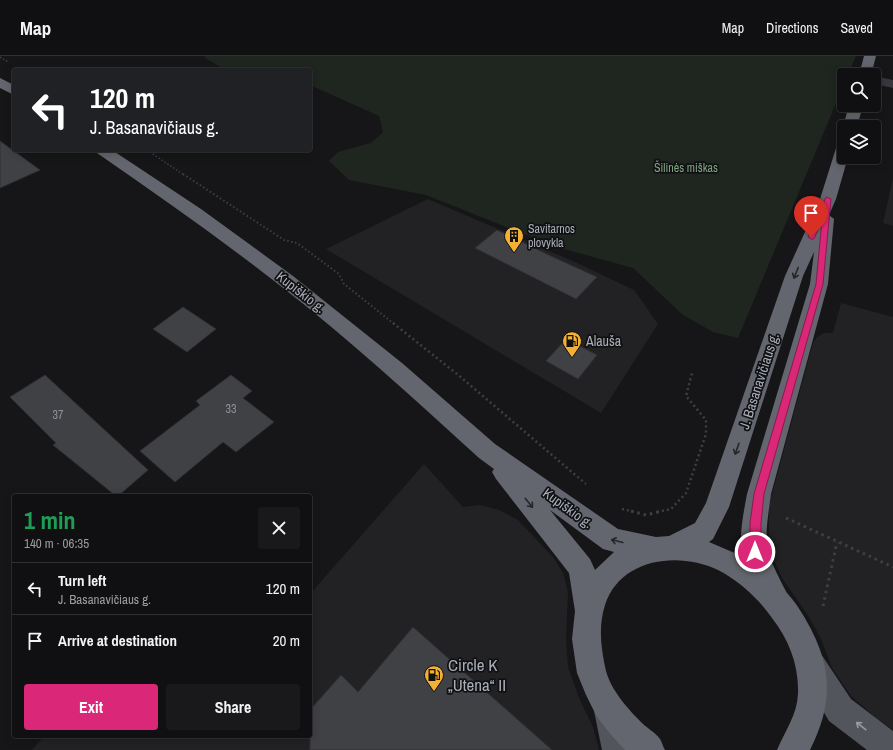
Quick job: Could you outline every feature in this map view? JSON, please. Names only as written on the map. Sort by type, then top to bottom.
[{"type":"highway","points":[[867,68],[870,56]]},
{"type":"highway","points":[[0,82],[12,90]]},
{"type":"highway","name":"Kupiškio g.","points":[[105,152],[201,217],[286,280],[395,369],[487,451],[612,540],[664,548],[701,551],[728,562],[754,578],[777,600]]},
{"type":"highway","name":"J. Basanavičiaus g.","points":[[664,548],[704,531],[717,507],[794,276],[828,199],[838,164]]},
{"type":"highway","name":"J. Basanavičiaus g.","points":[[777,600],[755,552],[757,508],[759,494],[819,284],[828,199]]},
{"type":"highway","name":"Kupiškio g.","points":[[487,451],[581,568],[589,611]]},
{"type":"highway","points":[[649,750],[631,736],[607,706],[592,674],[586,641],[589,611],[598,588],[613,569],[632,556],[664,548]]},
{"type":"highway","points":[[777,600],[796,629],[809,662],[813,694],[807,724],[793,750]]},
{"type":"main road","points":[[809,662],[840,710],[893,750]]},
{"type":"main road","points":[[607,706],[618,750]]},
{"type":"street","points":[[881,81],[893,84]]},
{"type":"path","points":[[150,152],[284,240],[298,244],[340,274],[344,284],[457,374],[589,486]]},
{"type":"path","points":[[616,506],[646,515],[671,509],[686,492],[706,434],[706,420],[686,396],[692,373]]},
{"type":"path","points":[[780,515],[893,567]]},
{"type":"path","points":[[823,606],[837,542]]},
{"type":"shaded area","points":[[893,178],[893,226],[883,223]]},
{"type":"shaded area","points":[[428,199],[575,262],[634,290],[658,324],[601,413],[326,249]]},
{"type":"shaded area","points":[[841,303],[893,317],[893,730],[876,718],[851,696],[832,668],[821,639],[809,617],[782,578],[773,558],[769,532],[769,505],[813,343],[817,337],[824,333],[833,333]]},
{"type":"shaded area","points":[[424,464],[463,507],[480,505],[499,510],[518,520],[553,557],[563,573],[568,592],[566,639],[568,667],[579,698],[593,727],[599,750],[32,750],[42,738],[312,738],[312,592]]},
{"type":"green space","name":"Šilinės miškas","points":[[205,56],[856,56],[851,68],[837,68],[837,101],[738,338],[713,332],[683,315],[633,268],[564,249],[426,195],[349,180],[329,161],[338,152],[371,143],[383,132],[379,116],[312,86],[312,68],[222,68],[205,58]]},
{"type":"building","points":[[0,141],[12,150],[12,152],[15,152],[40,170],[0,188]]},
{"type":"building","points":[[497,230],[597,277],[576,299],[475,248]]},
{"type":"building","points":[[183,307],[216,329],[187,352],[153,329]]},
{"type":"building","name":"Alauša","points":[[566,339],[597,355],[578,379],[546,361]]},
{"type":"building","points":[[45,375],[148,470],[120,494],[114,494],[53,445],[56,443],[10,397]]},
{"type":"building","points":[[231,375],[252,391],[243,398],[274,422],[236,452],[223,442],[175,482],[140,451],[200,405],[196,401]]},
{"type":"building","name":"Circle K „Utena“ II","points":[[413,627],[552,750],[310,750],[310,738],[312,738],[312,708],[341,675],[358,692]]},
{"type":"place","name":"Savitarnos plovykla","points":[[514,253]]},
{"type":"place","name":"Alauša","points":[[572,358]]},
{"type":"place","name":"Circle K „Utena“ II","points":[[434,692]]},
{"type":"route","points":[[755,552],[755,523],[759,494],[819,284],[828,199],[811,237]]}]
